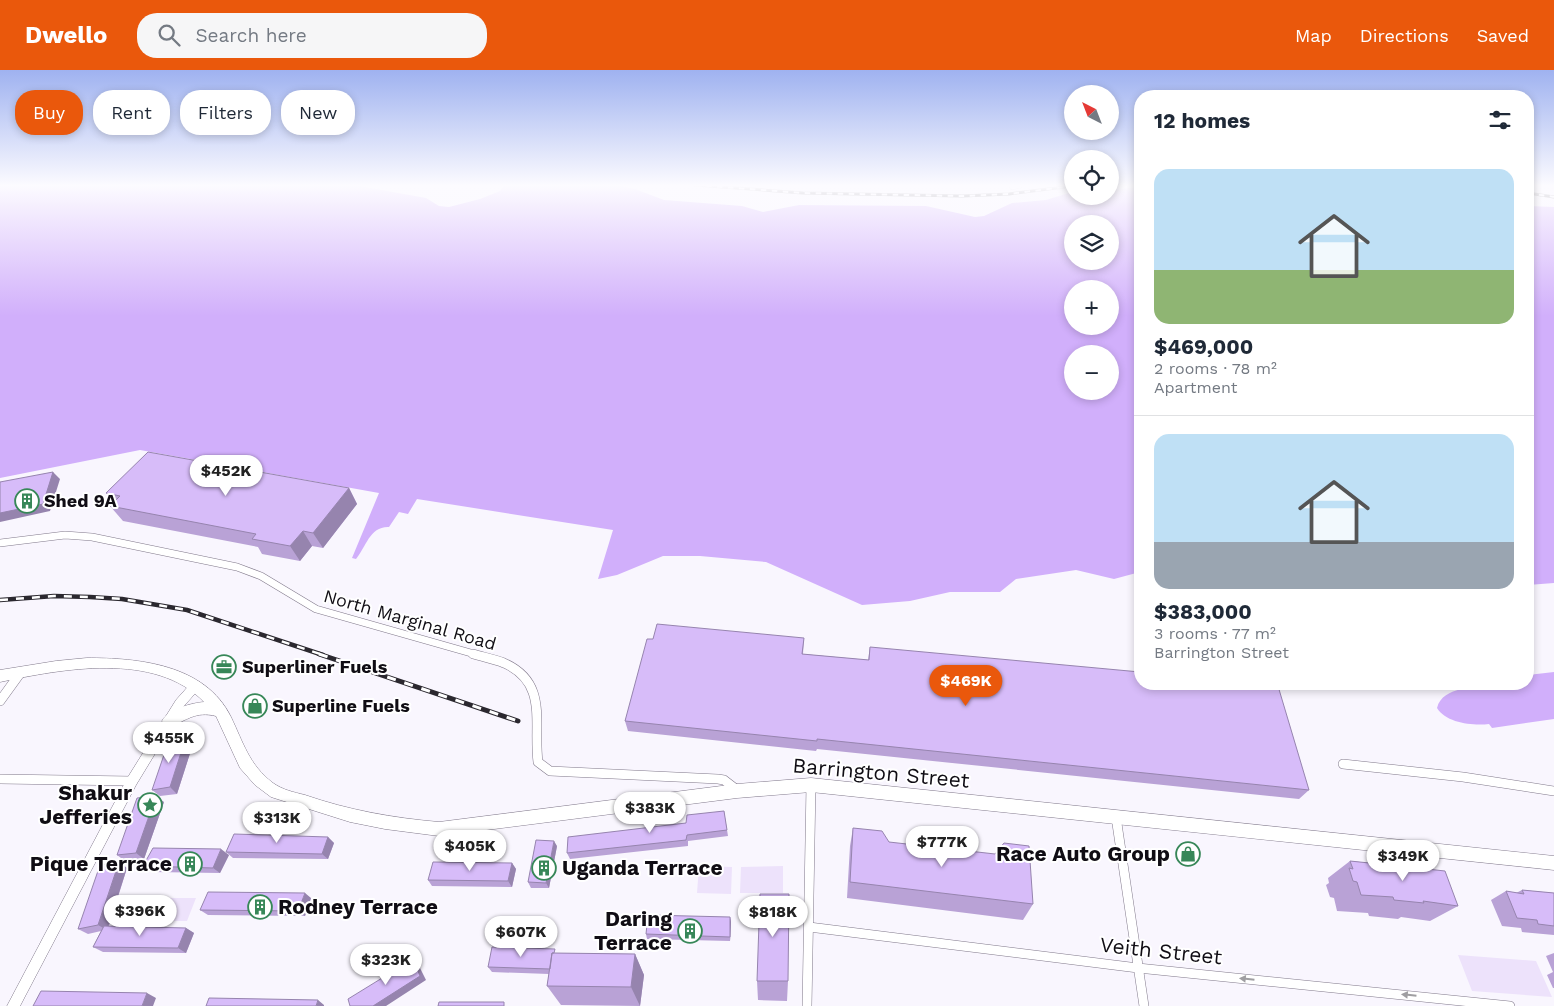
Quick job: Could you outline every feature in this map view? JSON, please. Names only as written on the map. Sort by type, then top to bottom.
[{"type":"main road","name":"Barrington Street","points":[[0,676],[69,664],[107,663],[159,670],[178,675],[196,685],[208,695],[220,711],[248,768],[276,793],[351,817],[407,826],[439,829],[737,791],[811,785],[1554,863]]},
{"type":"main road","points":[[169,721],[191,709],[208,708],[220,711]]},
{"type":"street","name":"North Marginal Road","points":[[0,543],[65,535],[92,537],[170,552],[252,573],[316,609],[504,663],[517,670],[529,680],[535,691],[538,709],[535,749],[538,762],[550,771],[718,779],[724,780],[737,791]]},
{"type":"street","points":[[0,701],[21,672]]},
{"type":"street","points":[[13,1006],[132,781],[180,703],[196,685]]},
{"type":"street","points":[[1343,764],[1463,777],[1554,791]]},
{"type":"street","points":[[0,779],[132,781]]},
{"type":"street","points":[[807,1006],[811,785]]},
{"type":"street","points":[[1116,818],[1144,1006]]},
{"type":"street","name":"Veith Street","points":[[809,926],[1138,968],[1510,1006]]},
{"type":"shaded area","points":[[0,229],[1064,229],[1064,270],[1119,270],[1119,229],[1134,229],[1134,574],[1114,579],[1076,570],[1016,579],[1000,592],[950,592],[910,601],[862,605],[766,562],[700,556],[663,556],[617,575],[598,579],[613,530],[417,499],[408,514],[399,512],[389,527],[377,530],[369,538],[356,559],[352,558],[379,493],[140,450],[0,478]]},
{"type":"shaded area","points":[[1534,229],[1554,229],[1554,583],[1534,585]]},
{"type":"shaded area","points":[[1554,672],[1554,719],[1492,728],[1489,724],[1468,724],[1453,720],[1441,713],[1437,708],[1440,700],[1446,695],[1458,690],[1534,690],[1534,674]]},
{"type":"shaded area","points":[[699,866],[732,867],[731,894],[697,893]]},
{"type":"shaded area","points":[[783,866],[783,893],[740,893],[741,867]]},
{"type":"shaded area","points":[[157,898],[196,898],[187,921],[147,921]]},
{"type":"shaded area","points":[[1458,955],[1536,961],[1552,997],[1472,991]]},
{"type":"building","points":[[148,452],[349,488],[313,533],[303,531],[290,546],[252,539],[256,534],[110,506],[120,496],[106,493]]},
{"type":"building","name":"Shed 9A","points":[[53,472],[43,504],[0,513],[0,482]]},
{"type":"building","points":[[657,624],[804,638],[802,654],[869,660],[870,647],[1134,671],[1134,690],[1279,690],[1309,790],[625,721],[647,639],[653,639]]},
{"type":"building","points":[[186,737],[170,787],[152,790],[169,740]]},
{"type":"building","points":[[156,796],[136,853],[117,855],[137,798]]},
{"type":"building","points":[[724,811],[727,830],[687,835],[686,840],[567,853],[568,837],[686,823],[687,815]]},
{"type":"building","points":[[853,828],[882,831],[889,842],[995,854],[1004,843],[1029,846],[1033,904],[850,882]]},
{"type":"building","points":[[234,834],[328,837],[322,854],[226,852]]},
{"type":"building","name":"Uganda Terrace","points":[[536,840],[554,841],[546,883],[528,882]]},
{"type":"building","points":[[153,848],[221,849],[213,868],[143,866]]},
{"type":"building","points":[[1377,858],[1415,862],[1418,868],[1445,871],[1458,906],[1423,901],[1424,903],[1394,900],[1393,897],[1361,895],[1357,882],[1353,881],[1349,868],[1353,869],[1350,861],[1379,864]]},
{"type":"building","points":[[119,862],[98,925],[78,929],[100,865]]},
{"type":"building","points":[[433,862],[512,863],[508,881],[428,880]]},
{"type":"building","points":[[1522,890],[1554,893],[1554,926],[1538,924],[1537,920],[1517,918],[1506,891],[1524,894]]},
{"type":"building","name":"Rodney Terrace","points":[[208,892],[305,893],[298,911],[200,910]]},
{"type":"building","points":[[760,894],[789,894],[788,981],[757,981]]},
{"type":"building","name":"Daring Terrace","points":[[648,915],[730,917],[730,937],[646,934]]},
{"type":"building","points":[[104,926],[186,928],[178,948],[93,947]]},
{"type":"building","points":[[492,947],[555,949],[554,953],[552,953],[550,969],[488,967]]},
{"type":"building","points":[[552,953],[635,954],[631,987],[547,986]]},
{"type":"building","points":[[413,959],[420,976],[373,1006],[350,1006],[348,999]]},
{"type":"building","points":[[41,991],[147,993],[142,1006],[33,1006]]},
{"type":"building","points":[[209,998],[318,1000],[316,1006],[206,1006]]},
{"type":"building","points":[[439,1002],[504,1002],[504,1006],[438,1006]]},
{"type":"railway","points":[[0,600],[54,596],[90,597],[122,599],[187,610],[323,655]]},
{"type":"railway","points":[[319,654],[518,721]]},
{"type":"place","name":"Shed 9A","points":[[27,501]]},
{"type":"place","name":"Superliner Fuels","points":[[224,667]]},
{"type":"place","name":"Superline Fuels","points":[[255,706]]},
{"type":"place","name":"Shakur Jefferies","points":[[150,805]]},
{"type":"place","name":"Race Auto Group","points":[[1188,854]]},
{"type":"place","name":"Pique Terrace","points":[[190,864]]},
{"type":"place","name":"Uganda Terrace","points":[[544,868]]},
{"type":"place","name":"Rodney Terrace","points":[[260,907]]},
{"type":"place","name":"Daring Terrace","points":[[690,931]]}]
